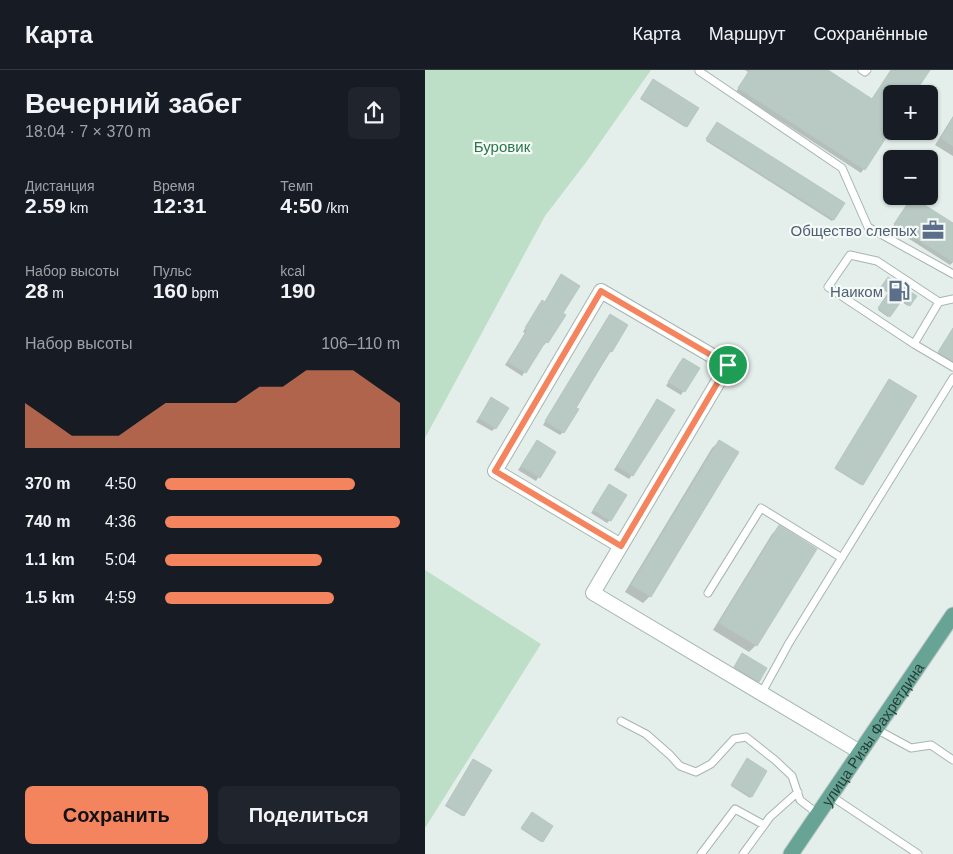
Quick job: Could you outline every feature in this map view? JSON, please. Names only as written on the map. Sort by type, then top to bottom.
[{"type":"main road","name":"улица Ризы Фахретдина","points":[[791,854],[953,615]]},
{"type":"street","points":[[621,546],[495,471],[601,291],[728,365],[621,546],[593,593],[860,752]]},
{"type":"lane","points":[[700,70],[843,168],[868,227],[953,274]]},
{"type":"lane","points":[[862,70],[865,72],[867,70]]},
{"type":"lane","points":[[953,299],[939,302],[877,261],[850,255],[828,287],[914,344],[953,367]]},
{"type":"lane","points":[[914,344],[939,302]]},
{"type":"lane","points":[[761,694],[789,643],[953,378]]},
{"type":"lane","points":[[709,593],[761,508],[842,558]]},
{"type":"lane","points":[[621,721],[646,734],[680,766],[696,772],[711,764],[734,739],[746,737],[792,776],[800,800],[818,814]]},
{"type":"lane","points":[[876,729],[911,748],[931,745],[953,760]]},
{"type":"lane","points":[[743,854],[770,817],[798,792]]},
{"type":"lane","points":[[831,796],[918,854]]},
{"type":"lane","points":[[701,854],[735,809],[764,825]]},
{"type":"green space","name":"Буровик","points":[[425,70],[651,70],[587,161],[545,216],[425,438]]},
{"type":"green space","points":[[425,570],[541,644],[425,828]]},
{"type":"building","points":[[750,70],[828,70],[872,99],[891,70],[930,70],[920,85],[883,85],[884,140],[865,170],[738,88]]},
{"type":"building","points":[[653,79],[699,108],[687,127],[641,98]]},
{"type":"building","points":[[953,118],[953,146],[941,138]]},
{"type":"building","points":[[717,122],[845,203],[834,220],[706,139]]},
{"type":"building","points":[[907,205],[925,205],[953,223],[953,262],[894,224]]},
{"type":"building","points":[[561,274],[580,286],[563,313],[566,315],[548,343],[546,341],[526,373],[508,362],[527,330],[525,328],[542,300],[545,302]]},
{"type":"building","points":[[888,277],[917,296],[910,306],[902,300],[890,317],[878,308],[889,292],[881,287]]},
{"type":"building","points":[[610,314],[628,325],[576,408],[579,409],[564,433],[545,421]]},
{"type":"building","points":[[953,328],[953,361],[938,352]]},
{"type":"building","points":[[683,358],[700,368],[685,392],[668,382]]},
{"type":"building","points":[[889,379],[917,396],[863,485],[835,468]]},
{"type":"building","points":[[491,397],[509,408],[496,429],[479,418]]},
{"type":"building","points":[[657,399],[675,410],[633,476],[617,466]]},
{"type":"building","points":[[537,440],[556,452],[540,478],[521,466]]},
{"type":"building","points":[[719,440],[739,452],[651,597],[631,585]]},
{"type":"building","points":[[609,484],[627,495],[611,521],[593,510]]},
{"type":"building","points":[[779,525],[817,549],[757,646],[719,623]]},
{"type":"building","points":[[742,653],[767,668],[759,682],[734,667]]},
{"type":"building","points":[[747,758],[767,771],[752,797],[731,785]]},
{"type":"building","points":[[473,759],[492,770],[464,816],[446,805]]},
{"type":"building","points":[[532,812],[553,826],[543,842],[521,828]]},
{"type":"place","name":"Общество слепых","points":[[933,230]]},
{"type":"place","name":"Наиком","points":[[899,291]]},
{"type":"route","points":[[601,291],[728,365],[621,546],[495,471],[601,291]]}]
